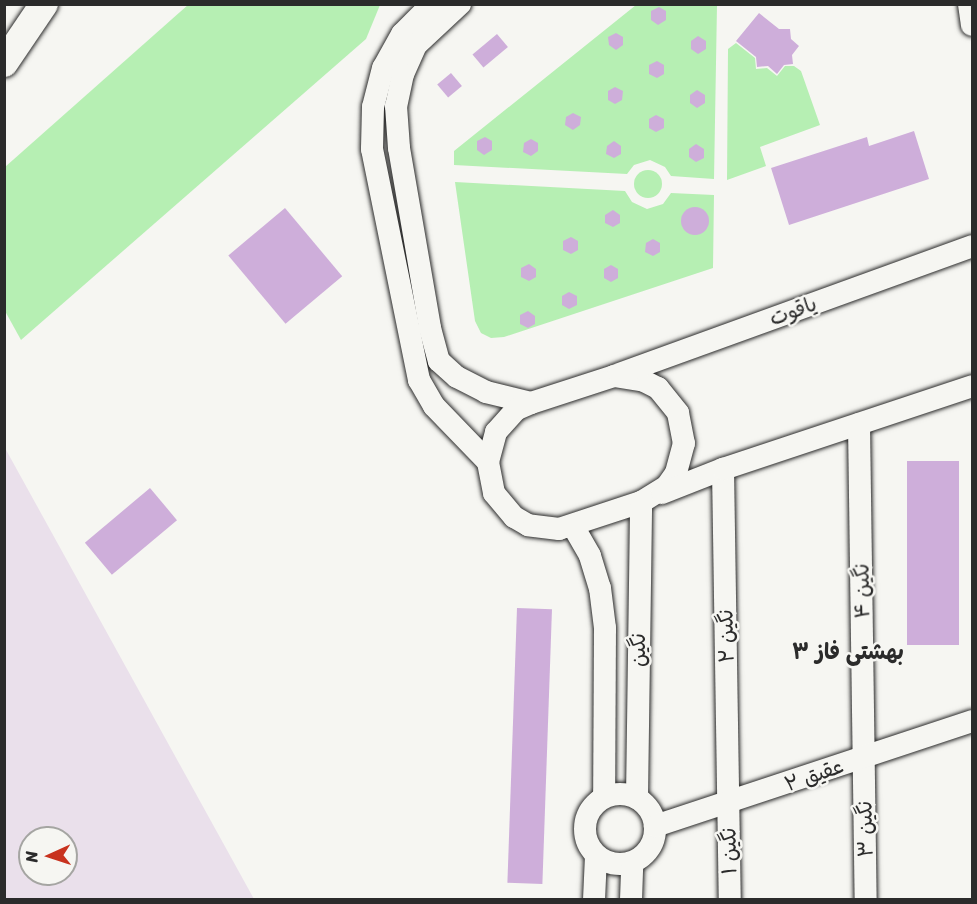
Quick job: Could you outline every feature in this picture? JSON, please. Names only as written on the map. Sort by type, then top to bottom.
[{"type":"main road","points":[[4,25],[30,4]]},
{"type":"main road","points":[[4,63],[44,4]]},
{"type":"street","points":[[432,4],[402,34],[383,68],[373,107],[372,149],[419,380],[434,406],[488,462]]},
{"type":"street","points":[[460,4],[417,45],[403,74],[396,106],[399,148],[430,328],[440,361],[457,377],[486,392],[531,403]]},
{"type":"street","points":[[969,4],[972,25]]},
{"type":"street","name":"یاقوت","points":[[614,376],[972,246]]},
{"type":"street","points":[[648,499],[676,473],[682,459],[683,427],[674,406],[658,388],[645,381],[614,376],[531,403],[518,410],[496,432],[488,462],[494,493],[514,517],[543,529],[573,526],[648,499],[723,469],[972,386]]},
{"type":"street","name":"نگین ۴","points":[[859,424],[864,758]]},
{"type":"street","name":"نگین ۲","points":[[723,469],[728,803]]},
{"type":"street","name":"نگین","points":[[637,798],[648,499]]},
{"type":"street","name":"نگین","points":[[573,526],[590,556],[600,588],[605,628],[604,797]]},
{"type":"street","name":"عقیق ۲","points":[[655,826],[972,721]]},
{"type":"street","name":"نگین ۳","points":[[864,758],[866,900]]},
{"type":"street","points":[[594,900],[596,856],[585,836],[585,824],[595,804],[604,797],[621,793],[637,798],[650,809],[655,826],[650,848],[632,863],[613,864],[596,856]]},
{"type":"street","name":"نگین ۱","points":[[728,803],[730,900]]},
{"type":"street","points":[[631,900],[632,863]]},
{"type":"shaded area","points":[[5,448],[254,899],[5,899]]},
{"type":"green space","points":[[189,4],[380,5],[366,39],[21,340],[5,311],[5,167]]},
{"type":"green space","points":[[636,5],[717,5],[714,179],[671,176],[665,167],[650,160],[634,165],[627,174],[454,165],[454,151]]},
{"type":"green space","points":[[736,43],[755,58],[756,69],[767,68],[777,76],[785,66],[794,66],[801,71],[820,125],[760,147],[766,166],[727,180],[728,49]]},
{"type":"green space","points":[[648,170],[658,174],[662,184],[658,194],[648,198],[638,194],[634,184],[638,174]]},
{"type":"green space","points":[[455,182],[625,191],[632,202],[647,209],[663,204],[671,193],[714,195],[713,268],[504,337],[491,338],[481,333],[475,321]]},
{"type":"building","points":[[659,7],[666,11],[666,20],[658,25],[651,20],[651,11]]},
{"type":"building","points":[[759,13],[779,29],[790,29],[791,39],[799,46],[792,55],[793,64],[784,65],[777,74],[768,66],[757,67],[756,57],[736,41]]},
{"type":"building","points":[[616,33],[623,37],[623,45],[616,50],[609,45],[608,37]]},
{"type":"building","points":[[497,34],[508,47],[483,68],[472,55]]},
{"type":"building","points":[[698,36],[706,41],[706,49],[698,54],[691,49],[691,41]]},
{"type":"building","points":[[657,61],[664,65],[664,74],[657,78],[649,74],[649,65]]},
{"type":"building","points":[[451,73],[462,86],[448,98],[437,85]]},
{"type":"building","points":[[615,87],[623,91],[622,100],[615,104],[608,100],[608,91]]},
{"type":"building","points":[[697,90],[705,95],[705,103],[697,108],[690,103],[690,95]]},
{"type":"building","points":[[573,113],[581,117],[580,125],[573,130],[565,125],[566,117]]},
{"type":"building","points":[[656,115],[664,119],[664,128],[656,132],[649,128],[649,119]]},
{"type":"building","points":[[914,131],[929,179],[789,225],[771,168],[867,137],[869,146]]},
{"type":"building","points":[[485,137],[492,141],[492,150],[484,155],[477,150],[477,141]]},
{"type":"building","points":[[531,139],[538,143],[538,151],[531,156],[523,152],[524,143]]},
{"type":"building","points":[[614,141],[621,146],[621,154],[614,158],[606,154],[607,146]]},
{"type":"building","points":[[696,144],[704,149],[704,158],[696,162],[689,157],[689,149]]},
{"type":"building","points":[[695,207],[705,211],[709,221],[705,231],[695,235],[685,231],[681,221],[685,211]]},
{"type":"building","points":[[285,208],[342,276],[286,324],[228,256]]},
{"type":"building","points":[[613,210],[620,215],[620,223],[613,227],[605,223],[605,215]]},
{"type":"building","points":[[571,237],[578,241],[578,250],[571,254],[563,250],[563,241]]},
{"type":"building","points":[[653,239],[660,243],[660,252],[653,256],[645,252],[646,243]]},
{"type":"building","points":[[529,264],[536,269],[536,277],[529,281],[521,277],[521,268]]},
{"type":"building","points":[[611,265],[618,269],[618,278],[611,282],[604,278],[604,269]]},
{"type":"building","points":[[569,292],[577,296],[577,305],[569,309],[562,305],[562,296]]},
{"type":"building","points":[[528,311],[535,316],[535,324],[528,328],[520,324],[520,315]]},
{"type":"building","points":[[907,461],[959,461],[959,645],[907,645]]},
{"type":"building","points":[[150,488],[177,520],[112,575],[85,543]]},
{"type":"building","points":[[517,608],[552,609],[542,884],[507,883]]},
{"type":"district","name":"بهشتی فاز ۳","points":[[848,652]]}]
